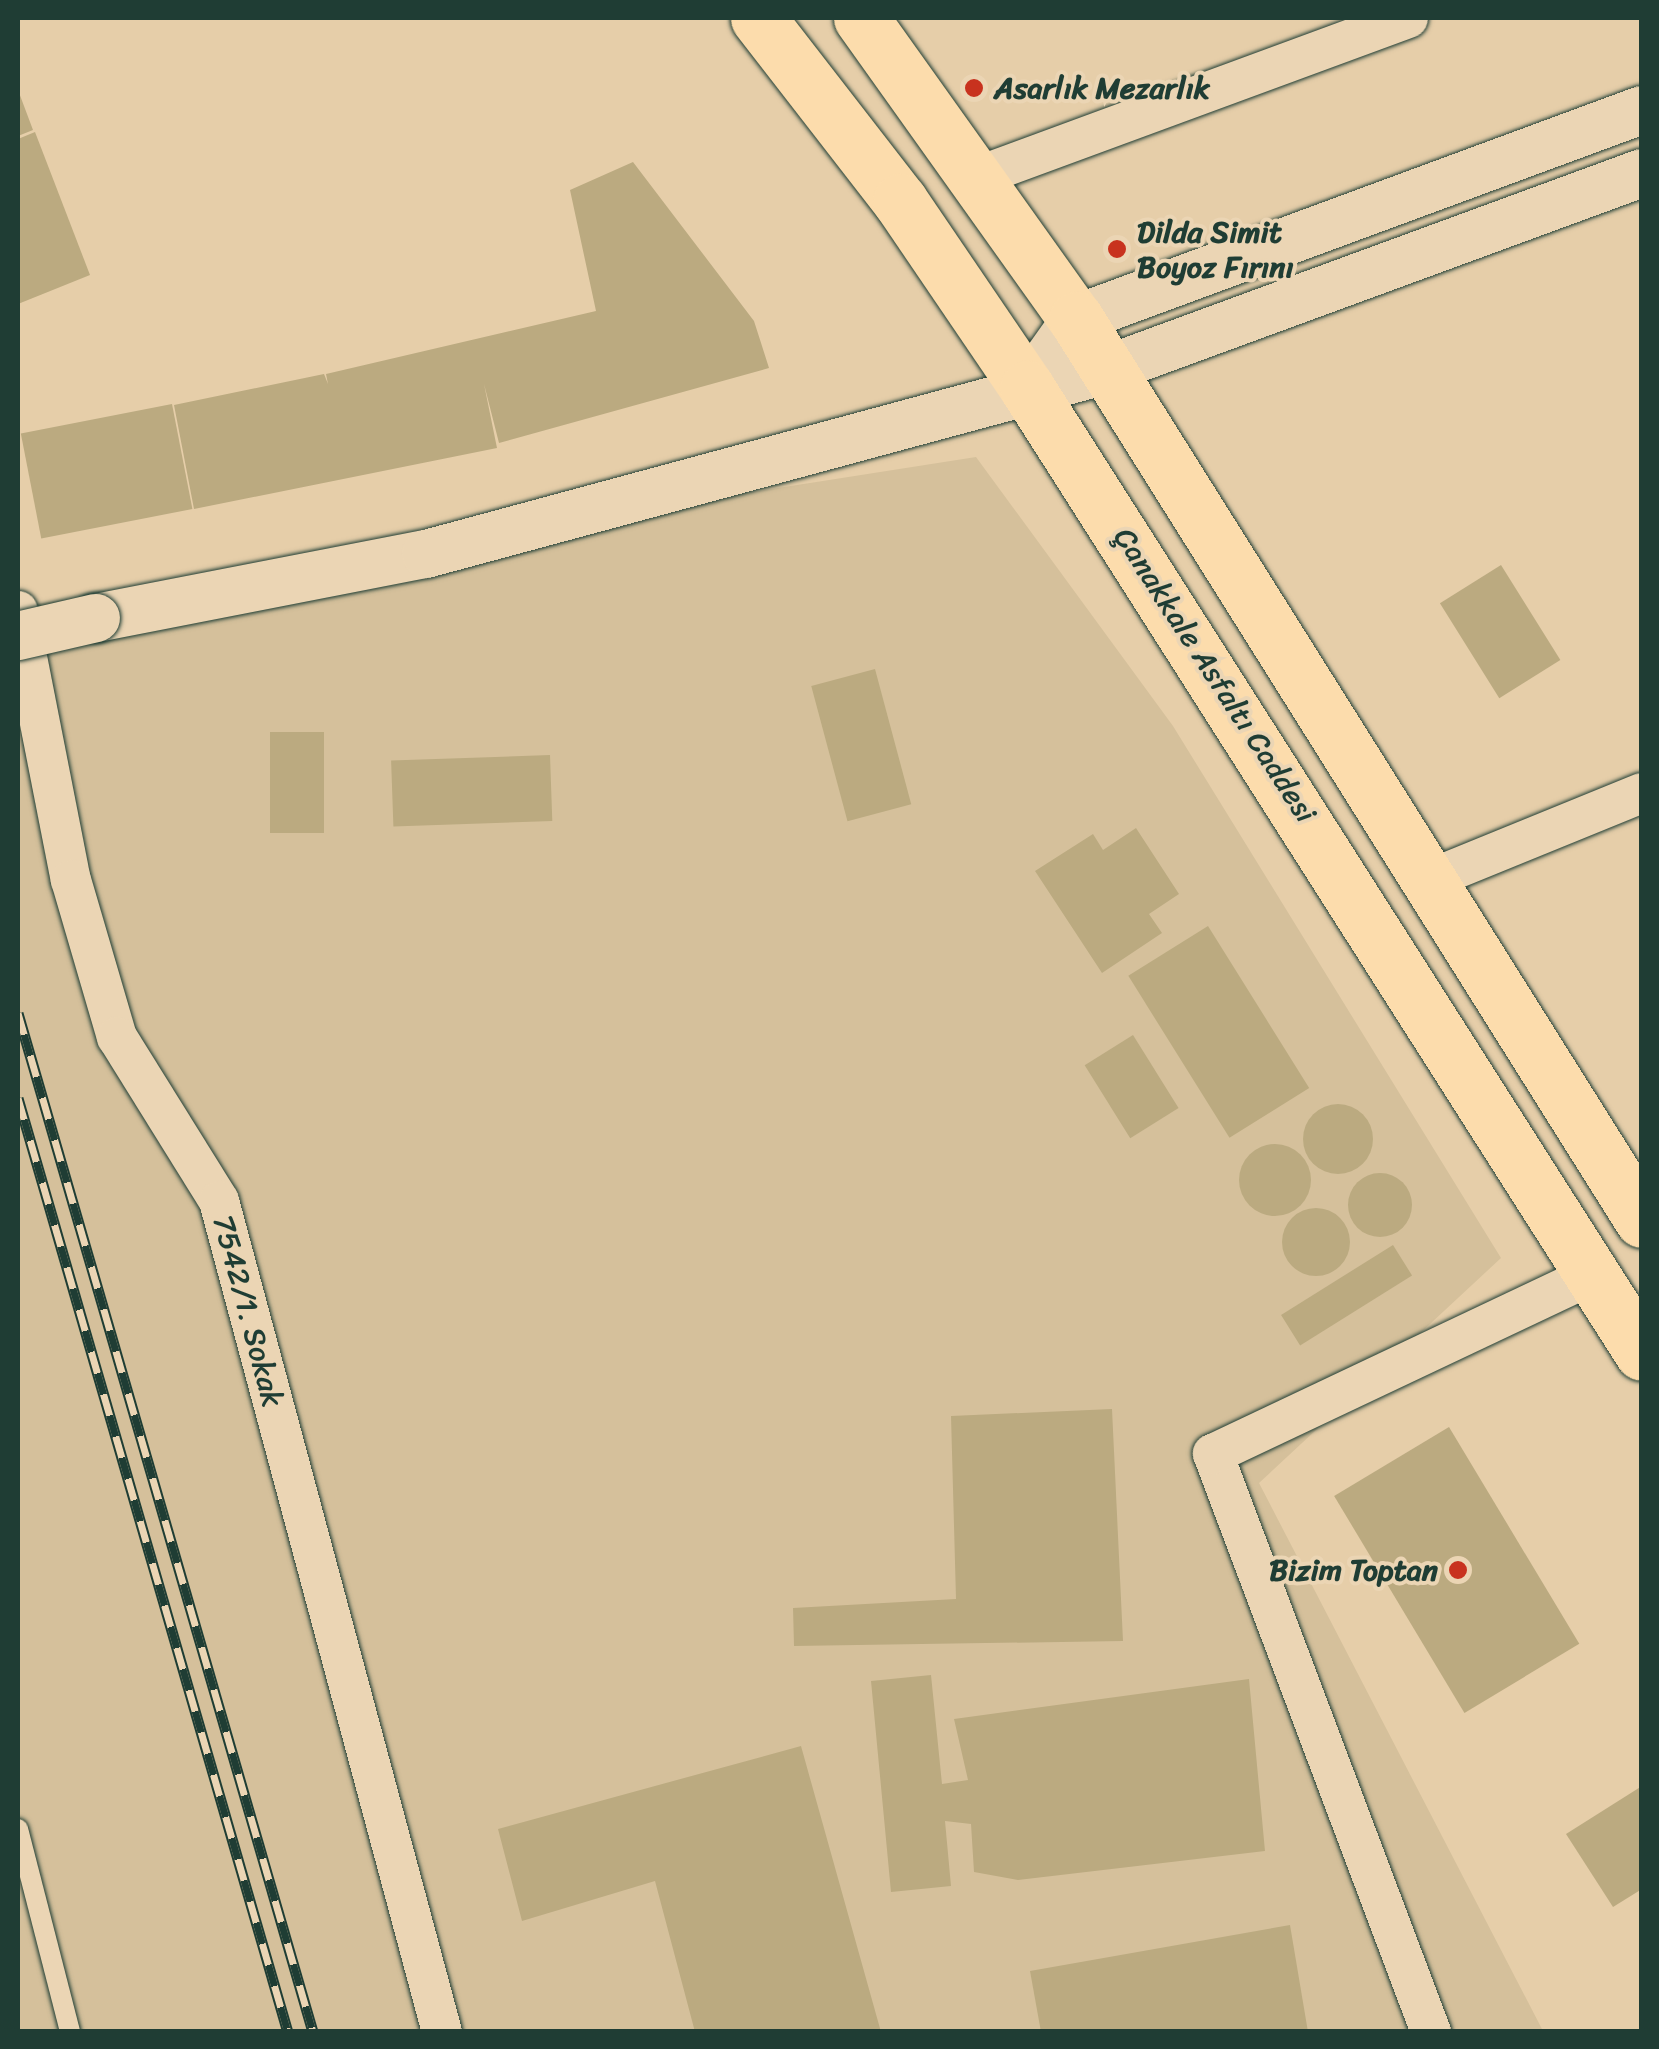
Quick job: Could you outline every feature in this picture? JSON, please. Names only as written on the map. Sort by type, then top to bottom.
[{"type":"highway","name":"Çanakkale Asfaltı Caddesi","points":[[758,18],[900,201],[1027,388],[1642,1353]]},
{"type":"highway","points":[[861,18],[980,176],[1076,319],[1104,370],[1642,1220]]},
{"type":"street","points":[[980,176],[1408,18]]},
{"type":"street","points":[[1027,388],[1076,319],[1642,110]]},
{"type":"street","points":[[18,636],[426,554],[1104,370],[1642,174]]},
{"type":"street","name":"7542/1. Sokak","points":[[18,611],[96,968],[118,1038],[219,1201],[442,2032]]},
{"type":"street","points":[[1426,881],[1642,792]]},
{"type":"street","points":[[1431,2032],[1213,1454],[1592,1275]]},
{"type":"lane","points":[[18,1829],[70,2032]]},
{"type":"shaded area","points":[[976,457],[1173,726],[1501,1258],[1259,1483],[1543,2031],[18,2032],[18,607]]},
{"type":"building","points":[[18,90],[33,130],[18,136]]},
{"type":"building","points":[[35,132],[90,275],[18,304],[18,139]]},
{"type":"building","points":[[633,162],[754,321],[769,368],[499,443],[484,384],[497,448],[194,509],[174,405],[324,374],[328,384],[326,374],[596,311],[570,190]]},
{"type":"building","points":[[172,404],[192,509],[41,538],[21,433]]},
{"type":"building","points":[[1501,565],[1560,660],[1499,698],[1440,603]]},
{"type":"building","points":[[875,669],[911,804],[847,821],[811,686]]},
{"type":"building","points":[[270,732],[324,732],[324,833],[270,833]]},
{"type":"building","points":[[550,755],[552,821],[393,827],[391,761]]},
{"type":"building","points":[[1136,828],[1179,894],[1149,914],[1162,933],[1102,973],[1035,871],[1093,834],[1103,850]]},
{"type":"building","points":[[1208,926],[1309,1088],[1229,1138],[1128,976]]},
{"type":"building","points":[[1133,1035],[1179,1108],[1130,1138],[1085,1065]]},
{"type":"building","points":[[1338,1104],[1363,1114],[1373,1139],[1363,1164],[1338,1174],[1313,1164],[1303,1139],[1313,1114]]},
{"type":"building","points":[[1275,1144],[1300,1155],[1311,1180],[1300,1205],[1275,1216],[1250,1205],[1239,1180],[1250,1155]]},
{"type":"building","points":[[1380,1173],[1403,1182],[1412,1205],[1403,1228],[1380,1237],[1357,1228],[1348,1205],[1357,1182]]},
{"type":"building","points":[[1316,1208],[1340,1218],[1350,1242],[1340,1266],[1316,1276],[1292,1266],[1282,1242],[1292,1218]]},
{"type":"building","points":[[1393,1245],[1412,1276],[1300,1345],[1281,1315]]},
{"type":"building","points":[[1112,1409],[1123,1641],[794,1646],[793,1608],[956,1599],[951,1416]]},
{"type":"building","name":"Bizim Toptan","points":[[1449,1427],[1579,1644],[1464,1713],[1334,1496]]},
{"type":"building","points":[[931,1675],[942,1784],[968,1780],[954,1719],[1249,1679],[1265,1851],[1018,1880],[974,1872],[971,1824],[945,1821],[951,1886],[891,1892],[871,1681]]},
{"type":"building","points":[[801,1746],[881,2032],[695,2032],[655,1881],[522,1921],[498,1829]]},
{"type":"building","points":[[1642,1786],[1642,1889],[1613,1907],[1566,1834]]},
{"type":"building","points":[[1290,1925],[1308,2032],[1041,2032],[1030,1971]]},
{"type":"railway","points":[[18,1013],[313,2032]]},
{"type":"railway","points":[[18,1098],[288,2032]]},
{"type":"place","name":"Asarlık Mezarlık","points":[[974,88]]},
{"type":"place","name":"Dilda Simit Boyoz Fırını","points":[[1117,249]]},
{"type":"place","name":"Bizim Toptan","points":[[1458,1570]]}]
